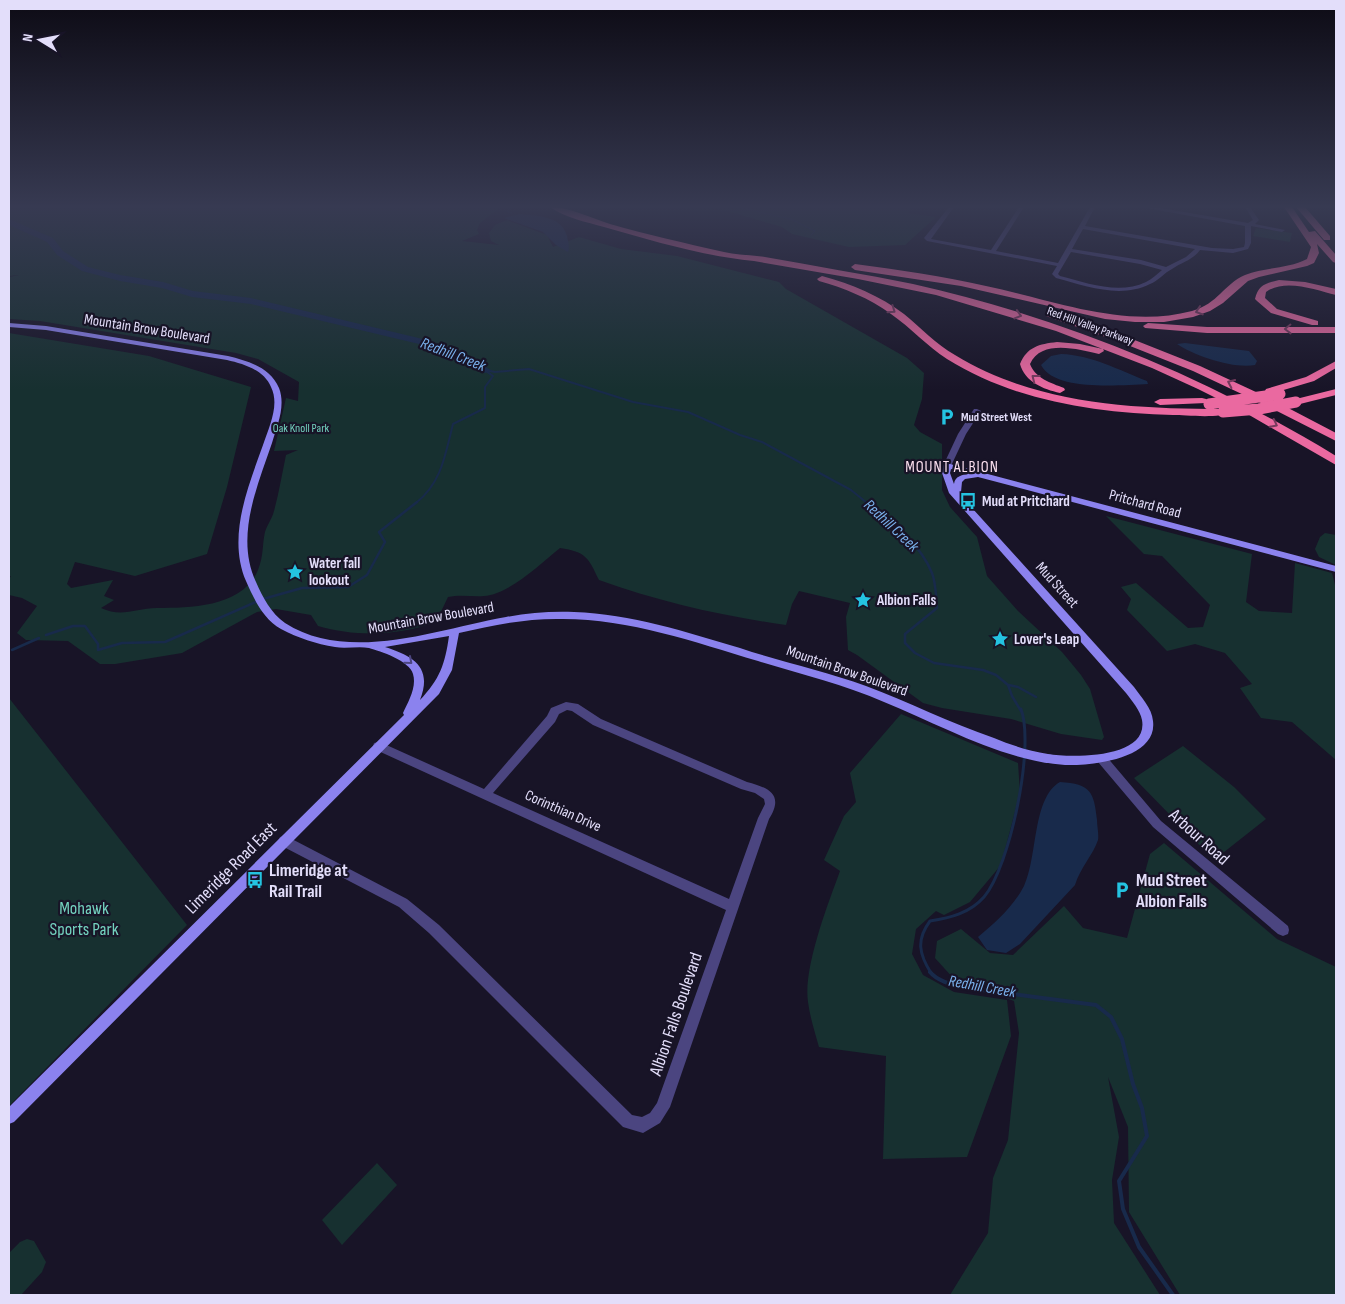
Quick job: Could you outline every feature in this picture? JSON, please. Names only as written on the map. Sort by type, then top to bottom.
[{"type":"highway","points":[[778,268],[830,281],[861,292],[895,312],[950,356],[972,368],[1027,390],[1070,400],[1147,411],[1224,412],[1259,409],[1336,392]]},
{"type":"highway","name":"Red Hill Valley Parkway","points":[[805,268],[911,287],[1003,310],[1110,347],[1146,361],[1208,399],[1283,429],[1336,461]]},
{"type":"highway","name":"Red Hill Valley Parkway","points":[[848,268],[1007,302],[1114,335],[1233,384],[1294,414],[1336,438]]},
{"type":"highway","points":[[862,268],[981,288],[1110,316],[1158,318],[1195,313],[1214,306],[1239,282],[1246,278],[1291,268]]},
{"type":"highway","points":[[1336,292],[1309,285],[1281,283],[1262,288],[1259,295],[1263,303],[1282,314],[1336,328]]},
{"type":"highway","points":[[981,288],[1077,314],[1148,326],[1207,330],[1336,328]]},
{"type":"highway","points":[[1046,346],[1084,347],[1117,356],[1208,399],[1129,401],[1101,399],[1068,393],[1047,386],[1033,377],[1025,368],[1026,360],[1035,350],[1046,346]]},
{"type":"highway","points":[[1275,392],[1310,379],[1336,364]]},
{"type":"highway","points":[[1070,400],[1141,406],[1275,392],[1317,382],[1336,373]]},
{"type":"main road","name":"Mountain Brow Boulevard","points":[[9,325],[46,328],[228,358],[254,366],[271,379],[278,396],[276,418],[245,515],[241,549],[250,582],[268,613],[278,623],[297,633],[318,640],[347,645],[364,645],[396,642],[496,622],[548,615],[620,619],[730,648],[859,688],[1000,746],[1037,757],[1088,761],[1102,759]]},
{"type":"main road","name":"Pritchard Road","points":[[947,466],[1336,569]]},
{"type":"main road","name":"Mud Street","points":[[947,466],[949,485],[964,505],[1130,690],[1141,705],[1148,721],[1146,732],[1140,743],[1128,750],[1102,759]]},
{"type":"main road","points":[[964,505],[957,492],[958,480],[963,477],[983,476]]},
{"type":"main road","name":"Limeridge Road East","points":[[9,1117],[435,691],[445,677],[449,666],[454,631]]},
{"type":"main road","points":[[364,645],[401,655],[411,662],[418,671],[417,692],[404,722]]},
{"type":"street","points":[[1059,268],[1055,274],[1058,277],[1096,286],[1126,289],[1147,284],[1166,269]]},
{"type":"street","points":[[1162,268],[1166,269]]},
{"type":"street","points":[[947,466],[962,434],[977,411]]},
{"type":"street","name":"Albion Falls Boulevard","points":[[284,841],[403,903],[434,929],[628,1122],[643,1125],[655,1118],[663,1107],[764,818],[770,810],[772,802],[766,793],[760,790],[719,775],[597,722],[574,707],[566,706],[555,711],[551,719],[485,795]]},
{"type":"street","name":"Corinthian Drive","points":[[378,746],[734,907]]},
{"type":"street","name":"Arbour Road","points":[[1102,759],[1157,824],[1283,930]]},
{"type":"green space","name":"Oak Knoll Park","points":[[9,268],[724,268],[779,282],[786,289],[907,358],[924,373],[922,399],[914,425],[920,432],[942,444],[942,490],[950,507],[977,537],[987,576],[1018,611],[1062,652],[1081,675],[1090,689],[1104,737],[1102,740],[1061,734],[1011,719],[942,708],[923,703],[848,650],[846,617],[850,603],[799,591],[792,604],[786,625],[738,617],[668,602],[599,580],[585,557],[576,551],[560,548],[524,577],[504,590],[484,596],[448,597],[436,622],[407,630],[362,633],[332,630],[318,626],[311,615],[276,609],[257,612],[182,653],[115,664],[100,664],[68,641],[26,640],[17,633],[37,606],[22,598],[9,595],[9,579],[11,576],[9,576],[9,333],[149,356],[251,387],[227,487],[207,554],[135,576],[75,562],[67,584],[71,588],[113,580],[104,596],[114,600],[101,608],[109,611],[129,612],[149,608],[200,606],[215,603],[241,592],[251,582],[260,565],[265,532],[274,511],[286,455],[298,450],[274,451],[286,398],[298,401],[299,382],[258,359],[236,353],[40,321],[9,319],[9,277],[19,275],[9,276]]},
{"type":"green space","points":[[1106,516],[1252,554],[1246,602],[1259,611],[1292,613],[1295,563],[1332,573],[1336,589],[1336,760],[1292,722],[1261,718],[1240,688],[1252,684],[1225,653],[1195,644],[1167,651],[1127,610],[1131,599],[1121,587],[1136,583],[1188,628],[1203,627],[1210,605],[1162,556],[1144,554]]},
{"type":"green space","points":[[1325,533],[1336,535],[1336,565],[1319,557],[1315,549],[1320,537]]},
{"type":"green space","name":"Mohawk Sports Park","points":[[9,698],[187,925],[9,1106]]},
{"type":"green space","points":[[901,714],[1018,763],[1020,793],[1001,865],[970,902],[944,915],[936,911],[916,929],[912,954],[923,975],[954,992],[1007,1000],[1011,1036],[967,1157],[883,1159],[886,1056],[819,1047],[808,1002],[807,988],[813,954],[823,918],[840,871],[824,860],[844,816],[856,802],[850,773]]},
{"type":"green space","points":[[1183,746],[1234,787],[1266,819],[1214,860],[1134,778]]},
{"type":"green space","points":[[1164,843],[1277,939],[1336,967],[1336,1295],[1180,1295],[1129,1212],[1128,1127],[1108,1077],[1119,1137],[1112,1180],[1114,1223],[1160,1295],[950,1295],[988,1233],[993,1178],[1008,1140],[1019,1033],[1014,1001],[954,979],[935,958],[937,941],[961,929],[990,953],[1013,955],[1064,906],[1083,928],[1127,938],[1150,854]]},
{"type":"green space","points":[[377,1163],[397,1185],[342,1245],[322,1220]]},
{"type":"green space","points":[[27,1239],[34,1241],[46,1262],[42,1272],[21,1295],[9,1295],[9,1253],[20,1242]]},
{"type":"water","points":[[1185,343],[1249,351],[1257,361],[1255,365],[1246,366],[1225,363],[1204,357],[1177,344]]},
{"type":"water","points":[[1061,354],[1083,357],[1105,364],[1147,381],[1148,384],[1106,386],[1060,380],[1049,374],[1041,365],[1051,356]]},
{"type":"water","points":[[1060,782],[1085,788],[1092,796],[1096,810],[1098,833],[1096,846],[1075,885],[1020,944],[1006,953],[987,950],[978,937],[998,920],[1020,894],[1032,860],[1040,814],[1051,790]]},
{"type":"waterway","name":"Redhill Creek","points":[[83,268],[120,278],[163,285],[192,294],[251,301],[423,342],[485,370]]},
{"type":"waterway","name":"Redhill Creek","points":[[485,370],[495,372],[529,369],[633,402],[688,412],[740,435],[762,442],[851,490],[867,503]]},
{"type":"waterway","points":[[416,503],[425,495],[437,477],[445,457],[453,424],[485,408],[485,387],[493,376],[486,371]]},
{"type":"waterway","points":[[263,599],[302,588],[348,587],[367,575],[385,542],[379,532],[417,502]]},
{"type":"waterway","name":"Redhill Creek","points":[[866,502],[904,533],[920,552],[932,573],[936,590],[937,608],[905,634],[905,643],[915,653],[934,663],[983,670],[996,675],[1008,685],[1021,711]]},
{"type":"waterway","points":[[46,635],[73,626],[85,626],[98,644],[98,650],[122,643],[165,642],[258,601]]},
{"type":"waterway","points":[[12,650],[39,638]]},
{"type":"waterway","points":[[1009,685],[1018,687],[1036,697]]},
{"type":"waterway","name":"Redhill Creek","points":[[931,973],[924,960],[921,947],[923,934],[930,921],[959,914],[978,903],[994,882],[1003,860],[1018,806],[1022,777],[1025,750],[1021,709]]},
{"type":"waterway","name":"Redhill Creek","points":[[931,973],[942,981],[967,988],[1096,1005],[1111,1017],[1122,1039],[1133,1084],[1142,1108],[1147,1136],[1119,1181],[1123,1209],[1139,1247],[1173,1295]]},
{"type":"place","name":"Mud Street West","points":[[947,417]]},
{"type":"place","name":"Mud at Pritchard","points":[[968,501]]},
{"type":"place","name":"Water fall lookout","points":[[295,572]]},
{"type":"place","name":"Albion Falls","points":[[863,600]]},
{"type":"place","name":"Lover's Leap","points":[[1000,639]]},
{"type":"place","name":"Limeridge at Rail Trail","points":[[255,880]]},
{"type":"place","name":"Mud Street Albion Falls","points":[[1122,890]]},
{"type":"district","name":"MOUNT ALBION","points":[[952,467]]}]
